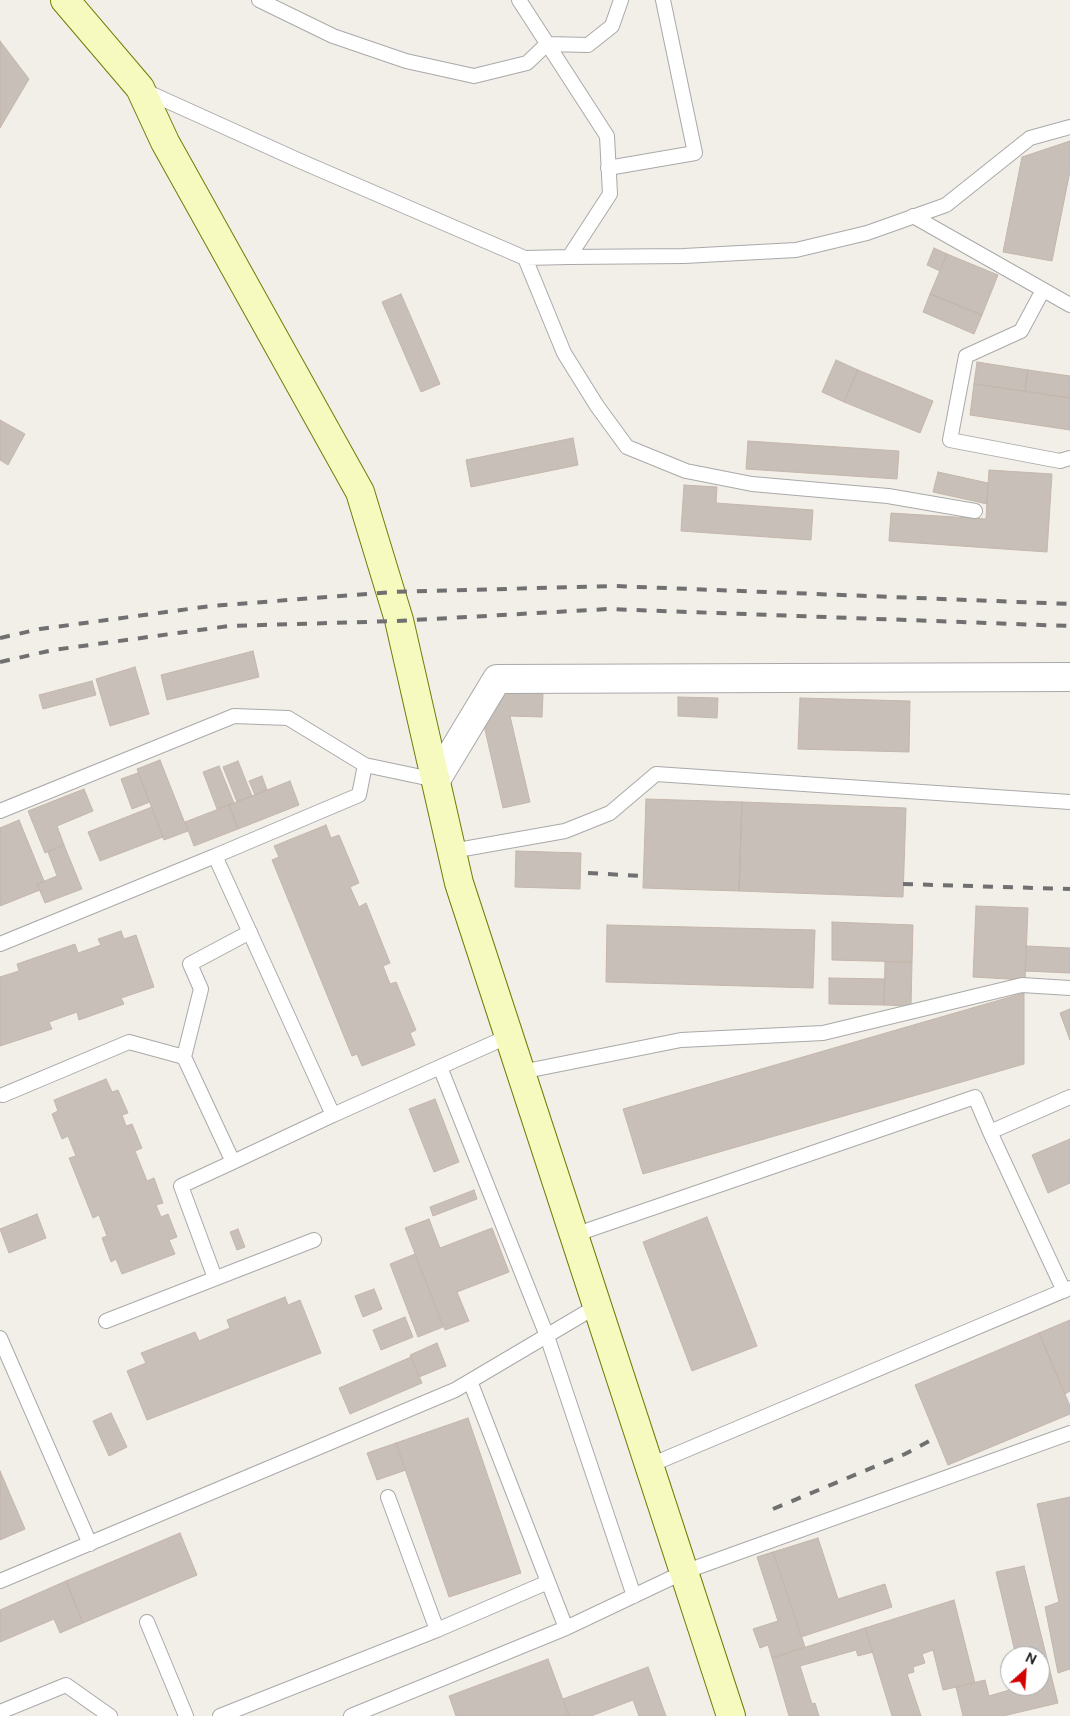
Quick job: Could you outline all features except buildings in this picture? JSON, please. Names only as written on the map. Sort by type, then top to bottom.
[{"type":"main road","points":[[65,0],[140,88],[165,142],[360,492],[392,592],[459,883],[731,1716]]},
{"type":"street","points":[[436,780],[497,678],[1070,677]]},
{"type":"lane","points":[[519,0],[607,136],[610,194],[570,257]]},
{"type":"lane","points":[[267,2],[333,36],[406,61],[474,76],[527,63],[547,44],[588,45],[612,26],[622,0]]},
{"type":"lane","points":[[608,168],[695,153],[663,0]]},
{"type":"lane","points":[[140,88],[300,161],[525,258],[684,256],[796,250],[867,233],[946,205],[1030,138],[1070,127]]},
{"type":"lane","points":[[912,216],[1070,305]]},
{"type":"lane","points":[[525,258],[564,353],[597,406],[627,447],[686,471],[752,484],[888,496],[975,511]]},
{"type":"lane","points":[[1043,290],[1020,331],[966,356],[950,440],[1060,461],[1070,458]]},
{"type":"lane","points":[[0,811],[234,716],[288,718],[365,765],[436,780]]},
{"type":"lane","points":[[0,944],[359,795],[365,765]]},
{"type":"lane","points":[[452,851],[565,831],[610,813],[656,774],[1070,802]]},
{"type":"lane","points":[[215,856],[333,1115]]},
{"type":"lane","points":[[233,1162],[184,1057],[201,989],[190,964],[250,932]]},
{"type":"lane","points":[[521,1072],[680,1040],[823,1033],[1022,985],[1070,988]]},
{"type":"lane","points":[[215,1278],[181,1186],[509,1036]]},
{"type":"lane","points":[[3,1095],[129,1042],[184,1057]]},
{"type":"lane","points":[[440,1067],[547,1336],[634,1596]]},
{"type":"lane","points":[[574,1235],[975,1097],[990,1132],[1067,1290],[648,1466]]},
{"type":"lane","points":[[990,1132],[1070,1097]]},
{"type":"lane","points":[[106,1321],[314,1240]]},
{"type":"lane","points":[[0,1581],[455,1390],[597,1306]]},
{"type":"lane","points":[[0,1338],[90,1544]]},
{"type":"lane","points":[[470,1381],[566,1628]]},
{"type":"lane","points":[[351,1716],[566,1628],[684,1572],[1070,1433]]},
{"type":"lane","points":[[388,1497],[436,1630]]},
{"type":"lane","points":[[220,1716],[436,1630],[548,1582]]},
{"type":"lane","points":[[147,1622],[186,1716]]},
{"type":"lane","points":[[0,1712],[66,1685],[110,1716]]},
{"type":"railway","points":[[0,638],[40,629],[211,606],[392,592],[614,586],[1070,604]]},
{"type":"railway","points":[[0,662],[53,650],[229,626],[397,621],[608,609],[1070,626]]},
{"type":"railway","points":[[588,873],[643,876]]},
{"type":"railway","points":[[903,884],[1070,889]]},
{"type":"railway","points":[[773,1509],[905,1454],[937,1437]]}]
